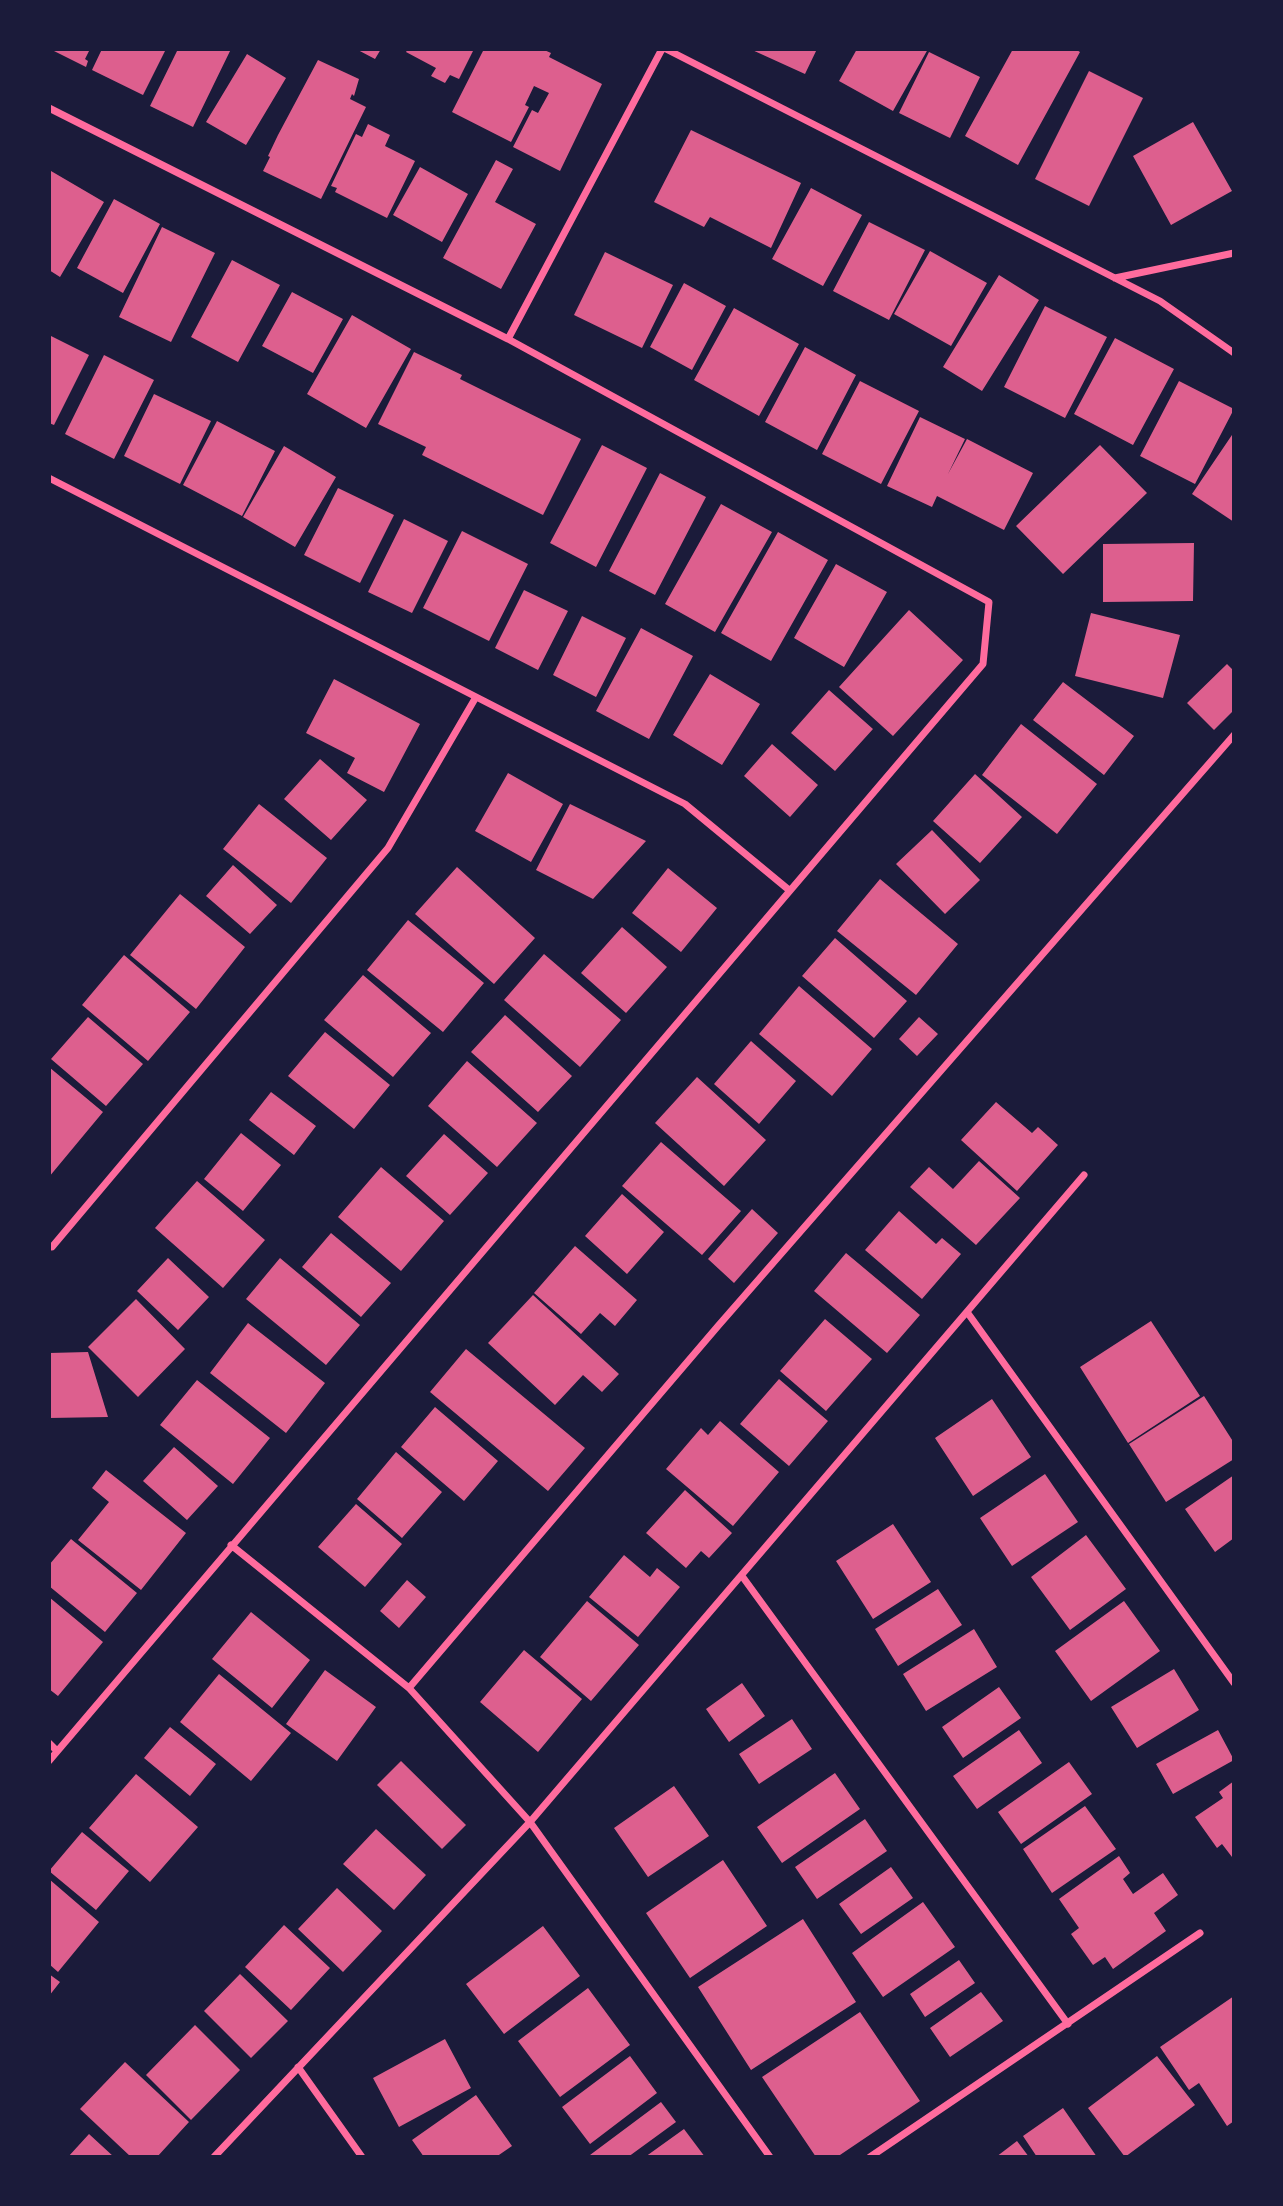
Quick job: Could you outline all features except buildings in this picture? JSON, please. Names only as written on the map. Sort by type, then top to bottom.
[{"type":"street","points":[[508,339],[664,49],[1160,300],[1234,353]]},
{"type":"street","points":[[49,108],[508,339],[989,602],[983,664],[49,1761]]},
{"type":"street","points":[[1115,278],[1234,253]]},
{"type":"street","points":[[49,478],[685,804],[789,890]]},
{"type":"street","points":[[49,1247],[52,1247],[388,848],[476,697]]},
{"type":"street","points":[[409,1688],[727,1316],[1234,736]]},
{"type":"street","points":[[214,2157],[530,1822],[1084,1175]]},
{"type":"street","points":[[967,1312],[1234,1684]]},
{"type":"street","points":[[231,1545],[409,1688],[530,1822],[770,2157]]},
{"type":"street","points":[[743,1576],[1068,2024]]},
{"type":"street","points":[[49,1743],[57,1751]]},
{"type":"street","points":[[870,2157],[1200,1933]]},
{"type":"street","points":[[298,2067],[362,2157]]}]
